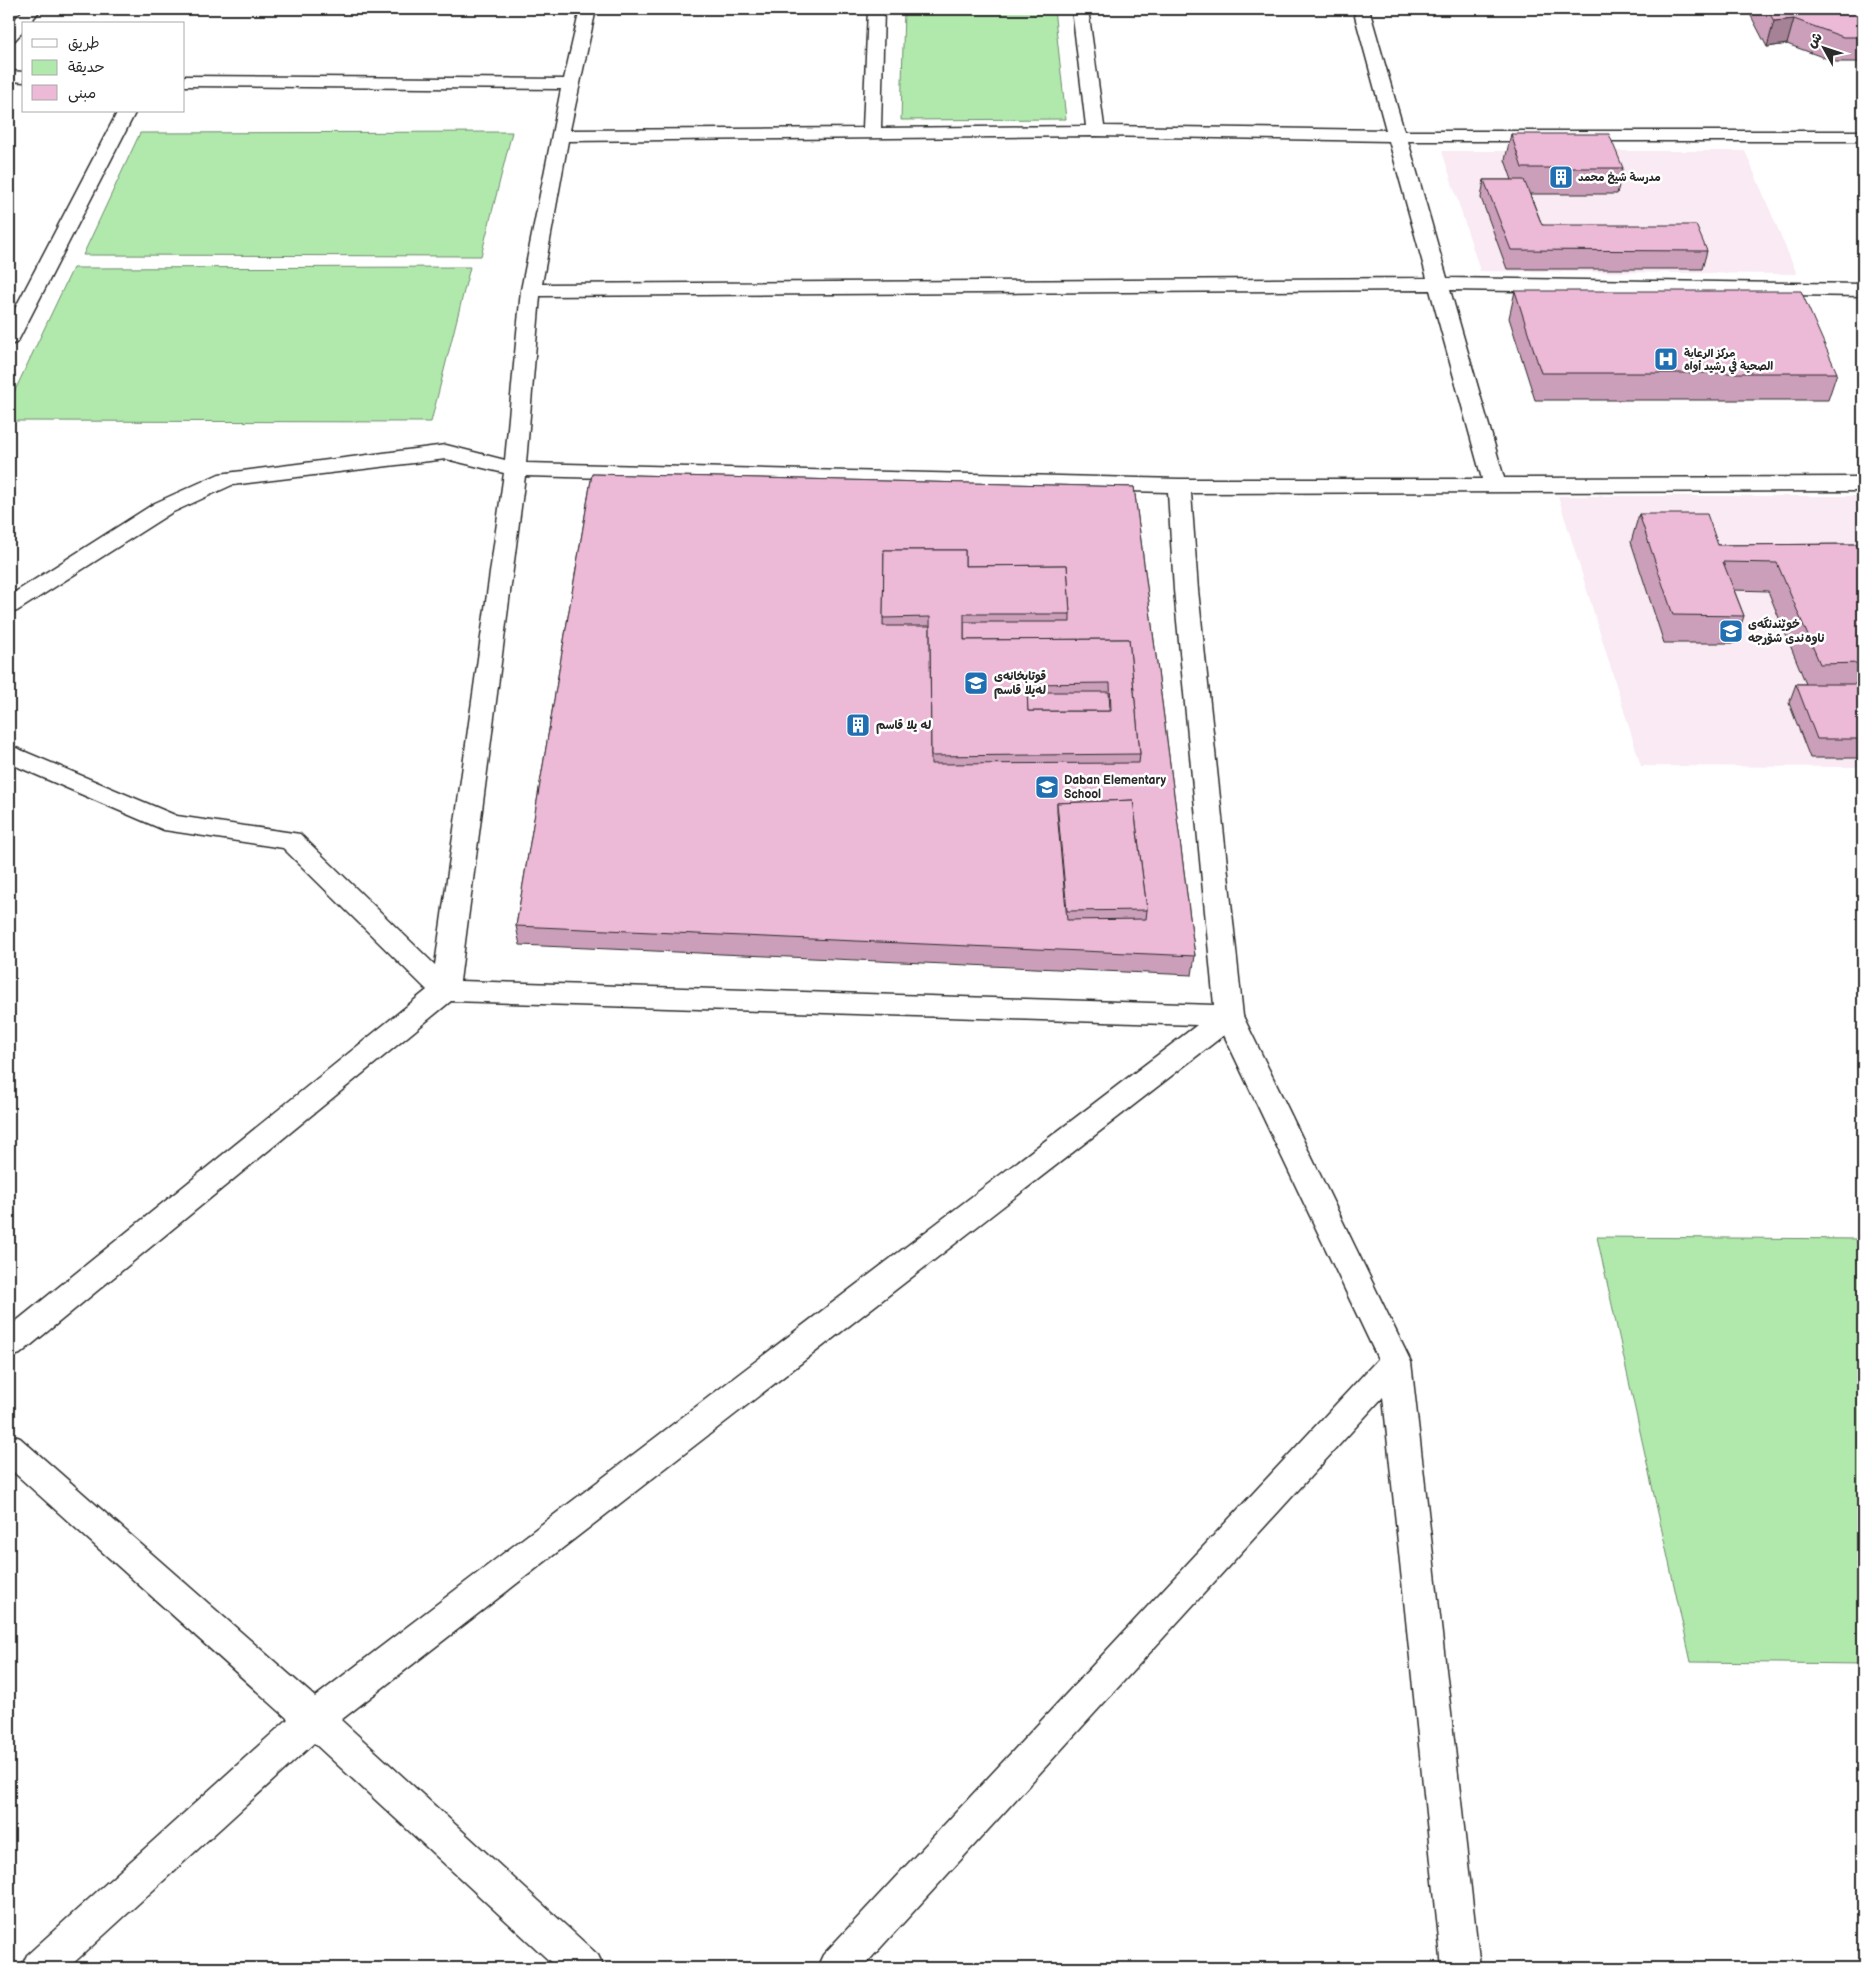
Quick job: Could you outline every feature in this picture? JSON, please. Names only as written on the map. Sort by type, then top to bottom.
[{"type":"street","points":[[9,36],[33,9]]},
{"type":"street","points":[[445,991],[515,469],[531,290],[560,136],[588,9]]},
{"type":"street","points":[[872,133],[876,9]]},
{"type":"street","points":[[1080,9],[1096,131]]},
{"type":"street","points":[[1361,9],[1495,484]]},
{"type":"street","points":[[9,76],[22,77]]},
{"type":"street","points":[[185,81],[571,84]]},
{"type":"street","points":[[9,339],[126,112]]},
{"type":"street","points":[[560,136],[1096,131],[1397,136],[1863,136]]},
{"type":"street","points":[[531,290],[1439,284],[1863,290]]},
{"type":"street","points":[[9,606],[163,508],[227,479],[446,452],[515,469],[1179,486],[1863,484]]},
{"type":"street","points":[[1179,486],[1186,590],[1229,1016],[1395,1362],[1461,1968]]},
{"type":"street","points":[[9,753],[173,824],[291,840],[445,991]]},
{"type":"street","points":[[9,1345],[445,991],[1229,1016]]},
{"type":"street","points":[[40,1968],[314,1719],[1229,1016]]},
{"type":"street","points":[[836,1968],[1395,1362]]},
{"type":"street","points":[[9,1448],[314,1719],[585,1968]]},
{"type":"shaded area","points":[[1442,151],[1745,151],[1797,274],[1480,271]]},
{"type":"shaded area","name":"خوێندنگەی ناوەندی شۆرجە","points":[[1558,496],[1863,496],[1863,767],[1641,766]]},
{"type":"green space","points":[[904,9],[1054,9],[1066,119],[901,120]]},
{"type":"green space","points":[[512,132],[481,256],[83,255],[140,133]]},
{"type":"green space","points":[[470,267],[431,422],[9,421],[9,403],[73,268]]},
{"type":"green space","points":[[1597,1237],[1861,1239],[1863,1246],[1863,1664],[1691,1662]]},
{"type":"building","points":[[1767,9],[1863,9],[1863,37],[1843,37],[1794,19],[1774,21]]},
{"type":"building","points":[[1511,134],[1609,134],[1623,168],[1522,168]]},
{"type":"building","points":[[1484,180],[1524,180],[1542,225],[1696,225],[1707,251],[1511,250]]},
{"type":"building","name":"مركز الرعاية الصحية في رشيد أواه","points":[[1515,291],[1801,291],[1837,373],[1541,373]]},
{"type":"building","name":"له يلا قاسم","points":[[592,474],[1134,487],[1195,956],[516,926]],"holes":[[[884,550],[965,550],[965,566],[1067,565],[1070,622],[964,622],[964,640],[1129,639],[1140,754],[1139,763],[931,764],[930,626],[883,626]],[[1133,800],[1147,910],[1146,919],[1067,920],[1057,803]]]},
{"type":"building","points":[[1639,514],[1707,514],[1718,545],[1863,544],[1863,663],[1820,664],[1777,563],[1723,562],[1744,616],[1673,615]]},
{"type":"building","points":[[884,550],[965,550],[965,566],[1067,565],[1070,614],[964,614],[964,640],[1129,639],[1140,754],[931,756],[930,617],[883,618]],"holes":[[[1110,683],[1111,711],[1028,711],[1027,684]]]},
{"type":"building","points":[[1796,684],[1863,684],[1863,739],[1817,739]]},
{"type":"building","points":[[1027,692],[1109,692],[1110,711],[1028,711]]},
{"type":"building","points":[[1133,800],[1147,910],[1067,911],[1057,803]]},
{"type":"place","name":"مدرسة شيخ محمد","points":[[1561,177]]},
{"type":"place","name":"مركز الرعاية الصحية في رشيد أواه","points":[[1666,359]]},
{"type":"place","name":"خوێندنگەی ناوەندی شۆرجە","points":[[1731,631]]},
{"type":"place","name":"قوتابخانەی لەیلا قاسم","points":[[976,683]]},
{"type":"place","name":"له يلا قاسم","points":[[858,725]]},
{"type":"place","name":"Daban Elementary School","points":[[1047,787]]}]
